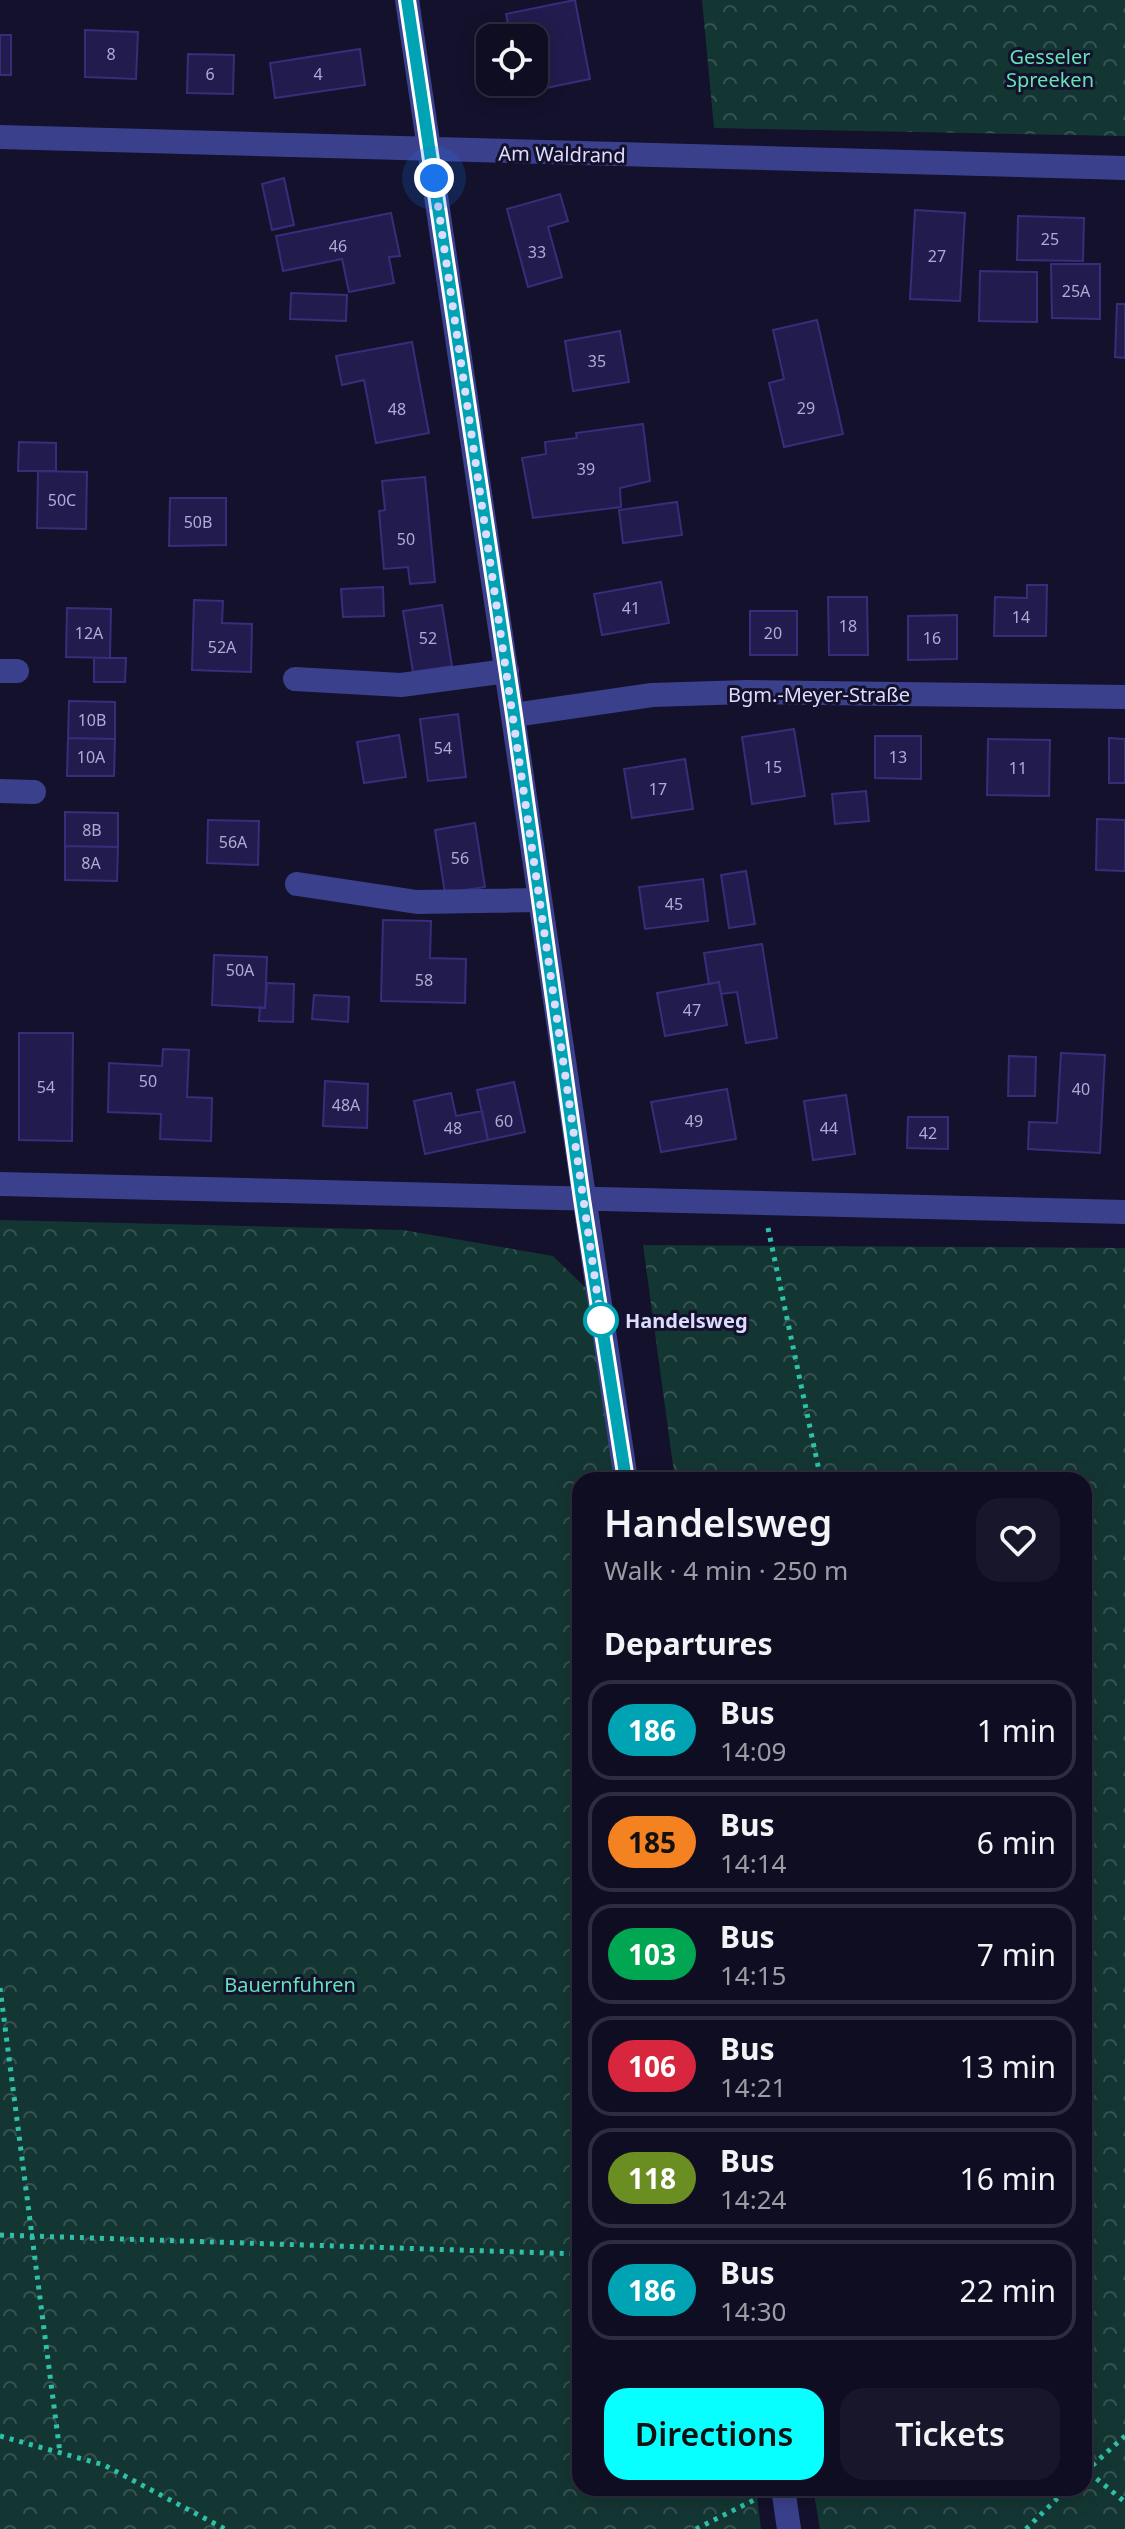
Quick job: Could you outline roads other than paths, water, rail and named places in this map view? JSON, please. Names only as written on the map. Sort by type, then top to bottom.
[{"type":"street","points":[[407,0],[625,1472]]},
{"type":"street","name":"Am Waldrand","points":[[0,137],[1125,168]]},
{"type":"street","points":[[295,679],[401,685],[507,671]]},
{"type":"street","name":"Bgm.-Meyer-Straße","points":[[514,715],[652,695],[1125,697]]},
{"type":"street","points":[[0,791],[34,792]]},
{"type":"street","points":[[297,884],[417,902],[540,900]]},
{"type":"street","points":[[0,1184],[1125,1212]]},
{"type":"street","points":[[775,2496],[789,2529]]},
{"type":"place","name":"Handelsweg","points":[[601,1320]]},
{"type":"park label","name":"Gesseler Spreeken","points":[[1050,68]]},
{"type":"park label","name":"Bauernfuhren","points":[[290,1984]]}]
